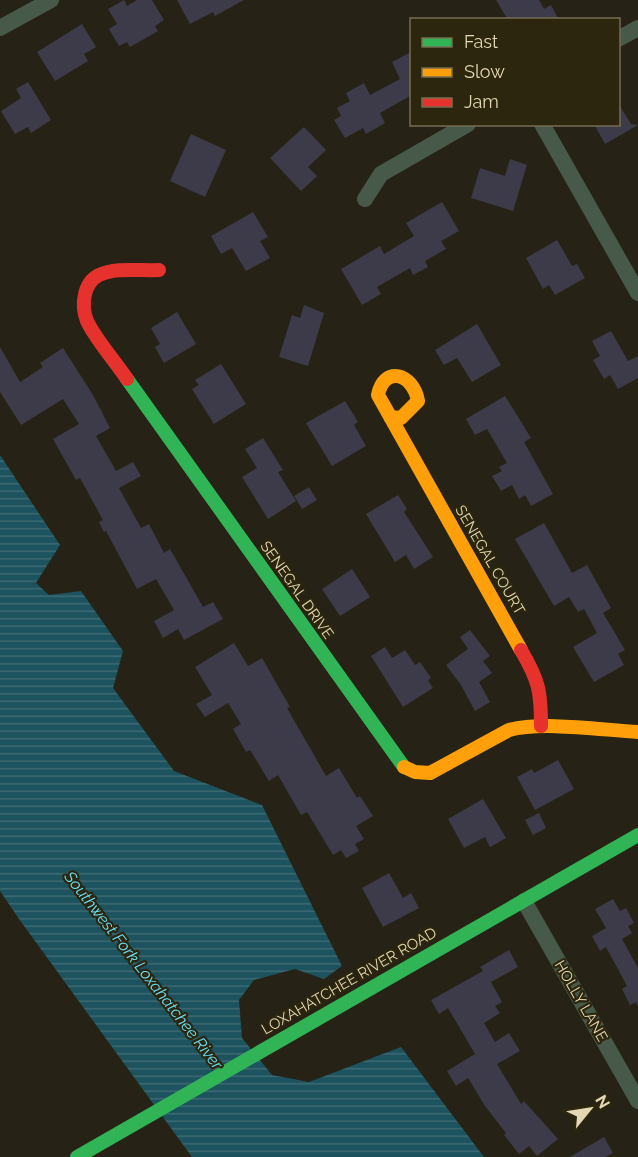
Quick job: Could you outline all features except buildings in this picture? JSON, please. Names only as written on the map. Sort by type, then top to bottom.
[{"type":"street","points":[[0,28],[51,0]]},
{"type":"street","points":[[620,38],[638,28]]},
{"type":"street","points":[[365,199],[381,174],[465,126]]},
{"type":"street","points":[[543,126],[638,293]]},
{"type":"street","name":"SENEGAL DRIVE","points":[[159,270],[105,273],[96,277],[84,293],[82,303],[88,322],[401,765],[419,774],[430,773],[509,730],[531,725],[638,732]]},
{"type":"street","name":"SENEGAL COURT","points":[[390,417],[534,673],[541,695],[541,726]]},
{"type":"street","name":"LOXAHATCHEE RIVER ROAD","points":[[77,1157],[638,835]]},
{"type":"street","name":"HOLLY LANE","points":[[524,901],[638,1101]]},
{"type":"water","name":"Southwest Fork Loxahatchee River","points":[[0,455],[60,545],[36,583],[49,595],[81,591],[123,651],[113,688],[174,771],[262,805],[342,966],[324,979],[295,969],[254,980],[239,1000],[242,1038],[272,1075],[309,1082],[401,1047],[484,1157],[192,1157],[19,919],[0,891]]},
{"type":"traffic: fast","points":[[127,379],[404,767]]},
{"type":"traffic: fast","points":[[77,1157],[638,835]]},
{"type":"traffic: slow","points":[[390,417],[401,418],[418,401],[410,384],[398,376],[386,379],[378,395],[521,650]]},
{"type":"traffic: slow","points":[[404,767],[415,772],[430,773],[509,730],[523,727],[555,726],[638,732]]},
{"type":"traffic: jam","points":[[127,379],[87,321],[84,309],[85,295],[90,283],[99,275],[120,270],[159,270]]},
{"type":"traffic: jam","points":[[521,650],[538,686],[541,726]]}]
